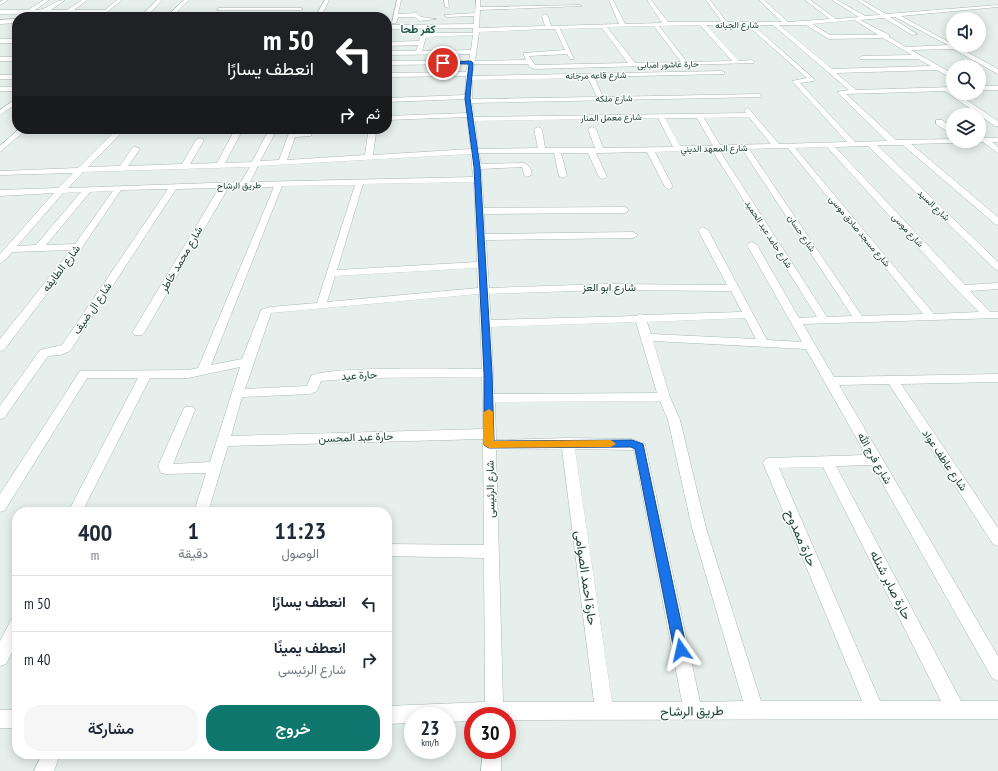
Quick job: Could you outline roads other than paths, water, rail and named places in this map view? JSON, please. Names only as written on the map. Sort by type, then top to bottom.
[{"type":"street","points":[[0,0],[6,0]]},
{"type":"street","points":[[0,4],[6,0]]},
{"type":"street","points":[[29,11],[47,0]]},
{"type":"street","points":[[46,11],[63,0]]},
{"type":"street","points":[[69,11],[85,0]]},
{"type":"street","points":[[0,12],[107,11],[120,0]]},
{"type":"street","points":[[148,12],[160,0]]},
{"type":"street","points":[[174,12],[187,0]]},
{"type":"street","points":[[321,12],[327,0]]},
{"type":"street","points":[[392,22],[399,0]]},
{"type":"street","points":[[446,0],[447,7]]},
{"type":"street","points":[[395,16],[417,15],[419,19],[581,8],[577,0]]},
{"type":"street","points":[[611,0],[624,26]]},
{"type":"street","points":[[649,0],[666,24]]},
{"type":"street","points":[[708,0],[726,24]]},
{"type":"street","points":[[761,0],[788,24]]},
{"type":"street","points":[[807,0],[835,23]]},
{"type":"street","points":[[834,0],[866,19]]},
{"type":"street","points":[[858,0],[914,34]]},
{"type":"street","name":"شارع الجبانه","points":[[478,15],[528,29],[549,29],[666,24],[835,23],[998,6]]},
{"type":"street","points":[[220,9],[302,7],[299,12]]},
{"type":"street","points":[[447,15],[478,15]]},
{"type":"street","points":[[392,26],[478,15]]},
{"type":"street","points":[[418,52],[423,36],[478,15]]},
{"type":"street","name":"شارع الرئيسى","points":[[478,15],[468,99],[478,179],[488,373],[494,707]]},
{"type":"street","points":[[545,16],[549,29]]},
{"type":"street","points":[[897,16],[946,42]]},
{"type":"street","points":[[524,20],[528,29]]},
{"type":"street","points":[[857,20],[887,36],[946,72]]},
{"type":"street","points":[[0,22],[12,21]]},
{"type":"street","points":[[807,23],[825,36],[887,36]]},
{"type":"street","points":[[702,24],[737,62]]},
{"type":"street","points":[[749,24],[812,80],[795,81],[853,144]]},
{"type":"street","points":[[775,24],[855,92]]},
{"type":"street","points":[[656,25],[686,64]]},
{"type":"street","points":[[604,26],[633,65]]},
{"type":"street","points":[[557,28],[576,66]]},
{"type":"street","points":[[844,29],[856,37]]},
{"type":"street","points":[[0,41],[12,41]]},
{"type":"street","points":[[392,44],[421,43]]},
{"type":"street","points":[[907,48],[946,47]]},
{"type":"street","points":[[392,53],[418,52],[471,67]]},
{"type":"street","points":[[392,75],[530,62],[525,54],[569,52]]},
{"type":"street","points":[[964,52],[998,72]]},
{"type":"street","points":[[862,58],[921,57]]},
{"type":"street","points":[[0,59],[12,59]]},
{"type":"street","name":"حارة عاشور امبابى","points":[[530,62],[533,67],[535,67],[752,62]]},
{"type":"street","points":[[392,64],[471,67]]},
{"type":"street","name":"شارع قاعه مرجانه","points":[[471,67],[590,75],[722,73]]},
{"type":"street","points":[[830,71],[939,68]]},
{"type":"street","points":[[590,75],[601,99]]},
{"type":"street","points":[[0,77],[12,77]]},
{"type":"street","points":[[986,88],[998,88]]},
{"type":"street","points":[[0,89],[12,89]]},
{"type":"street","points":[[894,143],[841,92],[946,89]]},
{"type":"street","name":"شارع ملكه","points":[[392,100],[601,99],[759,96]]},
{"type":"street","points":[[964,100],[998,124]]},
{"type":"street","points":[[0,113],[12,104]]},
{"type":"street","name":"شارع معمل المنار","points":[[392,118],[699,116],[749,112],[777,146]]},
{"type":"street","points":[[660,116],[678,149]]},
{"type":"street","name":"شارع حامد عبد الحميد","points":[[699,116],[716,148],[824,320]]},
{"type":"street","points":[[940,122],[946,127]]},
{"type":"street","points":[[538,129],[542,150]]},
{"type":"street","points":[[592,129],[595,150],[603,177]]},
{"type":"street","points":[[0,150],[18,134]]},
{"type":"street","points":[[0,260],[61,190],[116,134]]},
{"type":"street","points":[[220,165],[236,134]]},
{"type":"street","points":[[282,162],[292,135],[308,134]]},
{"type":"street","points":[[368,157],[372,134]]},
{"type":"street","points":[[244,184],[270,135]]},
{"type":"street","points":[[185,166],[200,140]]},
{"type":"street","points":[[986,140],[998,140]]},
{"type":"street","name":"شارع المعهد الديني","points":[[475,151],[650,150],[946,141]]},
{"type":"street","points":[[904,142],[998,222]]},
{"type":"street","points":[[986,142],[998,151]]},
{"type":"street","name":"شارع السيد","points":[[870,144],[998,267]]},
{"type":"street","name":"شارع موسى","points":[[829,145],[987,315]]},
{"type":"street","name":"شارع مسجد صادق موسى","points":[[790,146],[930,316]]},
{"type":"street","name":"شارع حسان","points":[[744,147],[859,319]]},
{"type":"street","points":[[122,169],[136,149]]},
{"type":"street","points":[[557,150],[563,176]]},
{"type":"street","points":[[650,150],[669,187]]},
{"type":"street","name":"طريق الرشاح","points":[[0,173],[254,164],[475,151]]},
{"type":"street","points":[[477,167],[524,165],[528,176]]},
{"type":"street","name":"طريق الرشاح","points":[[4,192],[244,184],[478,179]]},
{"type":"street","points":[[321,305],[360,182]]},
{"type":"street","points":[[203,371],[241,274],[279,184]]},
{"type":"street","name":"شارع محمد خاطر","points":[[138,333],[224,185]]},
{"type":"street","name":"شارع ال ضيف","points":[[0,415],[44,353],[60,351],[66,348],[174,186]]},
{"type":"street","name":"شارع الطايفه","points":[[0,347],[78,247],[119,188]]},
{"type":"street","points":[[39,248],[88,189]]},
{"type":"street","points":[[0,200],[4,192]]},
{"type":"street","points":[[480,211],[625,210]]},
{"type":"street","points":[[703,230],[764,344]]},
{"type":"street","points":[[480,237],[633,235]]},
{"type":"street","name":"شارع فرج الله","points":[[752,245],[998,672]]},
{"type":"street","points":[[9,249],[78,247]]},
{"type":"street","points":[[332,273],[483,265]]},
{"type":"street","points":[[961,288],[998,286]]},
{"type":"street","name":"شارع ابو العز","points":[[247,362],[266,311],[483,291],[607,287],[734,288]]},
{"type":"street","points":[[485,324],[640,317],[748,315]]},
{"type":"street","points":[[796,321],[998,315]]},
{"type":"street","points":[[640,317],[664,397],[674,420],[699,528],[755,711]]},
{"type":"street","points":[[646,337],[810,346]]},
{"type":"street","points":[[0,506],[81,376],[87,374],[188,374],[247,362],[216,468],[203,507]]},
{"type":"street","name":"حارة عيد","points":[[238,393],[310,390],[314,388],[316,378],[325,377],[366,374],[488,373]]},
{"type":"street","points":[[78,507],[146,374]]},
{"type":"street","points":[[830,380],[998,378]]},
{"type":"street","name":"شارع عاطف عواد","points":[[892,380],[998,540]]},
{"type":"street","points":[[488,398],[664,397]]},
{"type":"street","points":[[189,410],[165,466],[166,469],[216,468]]},
{"type":"street","name":"حارة عبد المحسن","points":[[224,441],[489,439],[568,444],[637,445],[641,449],[693,711]]},
{"type":"street","name":"حارة احمد الصوامى","points":[[568,444],[604,712]]},
{"type":"street","name":"حارة ممدوح","points":[[875,710],[770,465],[773,462],[876,460]]},
{"type":"street","name":"حارة صابر شنله","points":[[827,461],[955,710]]},
{"type":"street","points":[[392,550],[491,552]]},
{"type":"street","points":[[0,658],[12,635]]},
{"type":"street","name":"طريق الرشاح","points":[[516,714],[693,711],[998,710]]},
{"type":"street","name":"طريق الرشاح","points":[[392,715],[464,714]]},
{"type":"street","points":[[0,719],[12,719]]},
{"type":"street","points":[[44,771],[49,759]]},
{"type":"street","points":[[491,771],[492,759]]},
{"type":"district","name":"كفر طحا","points":[[418,29]]}]
